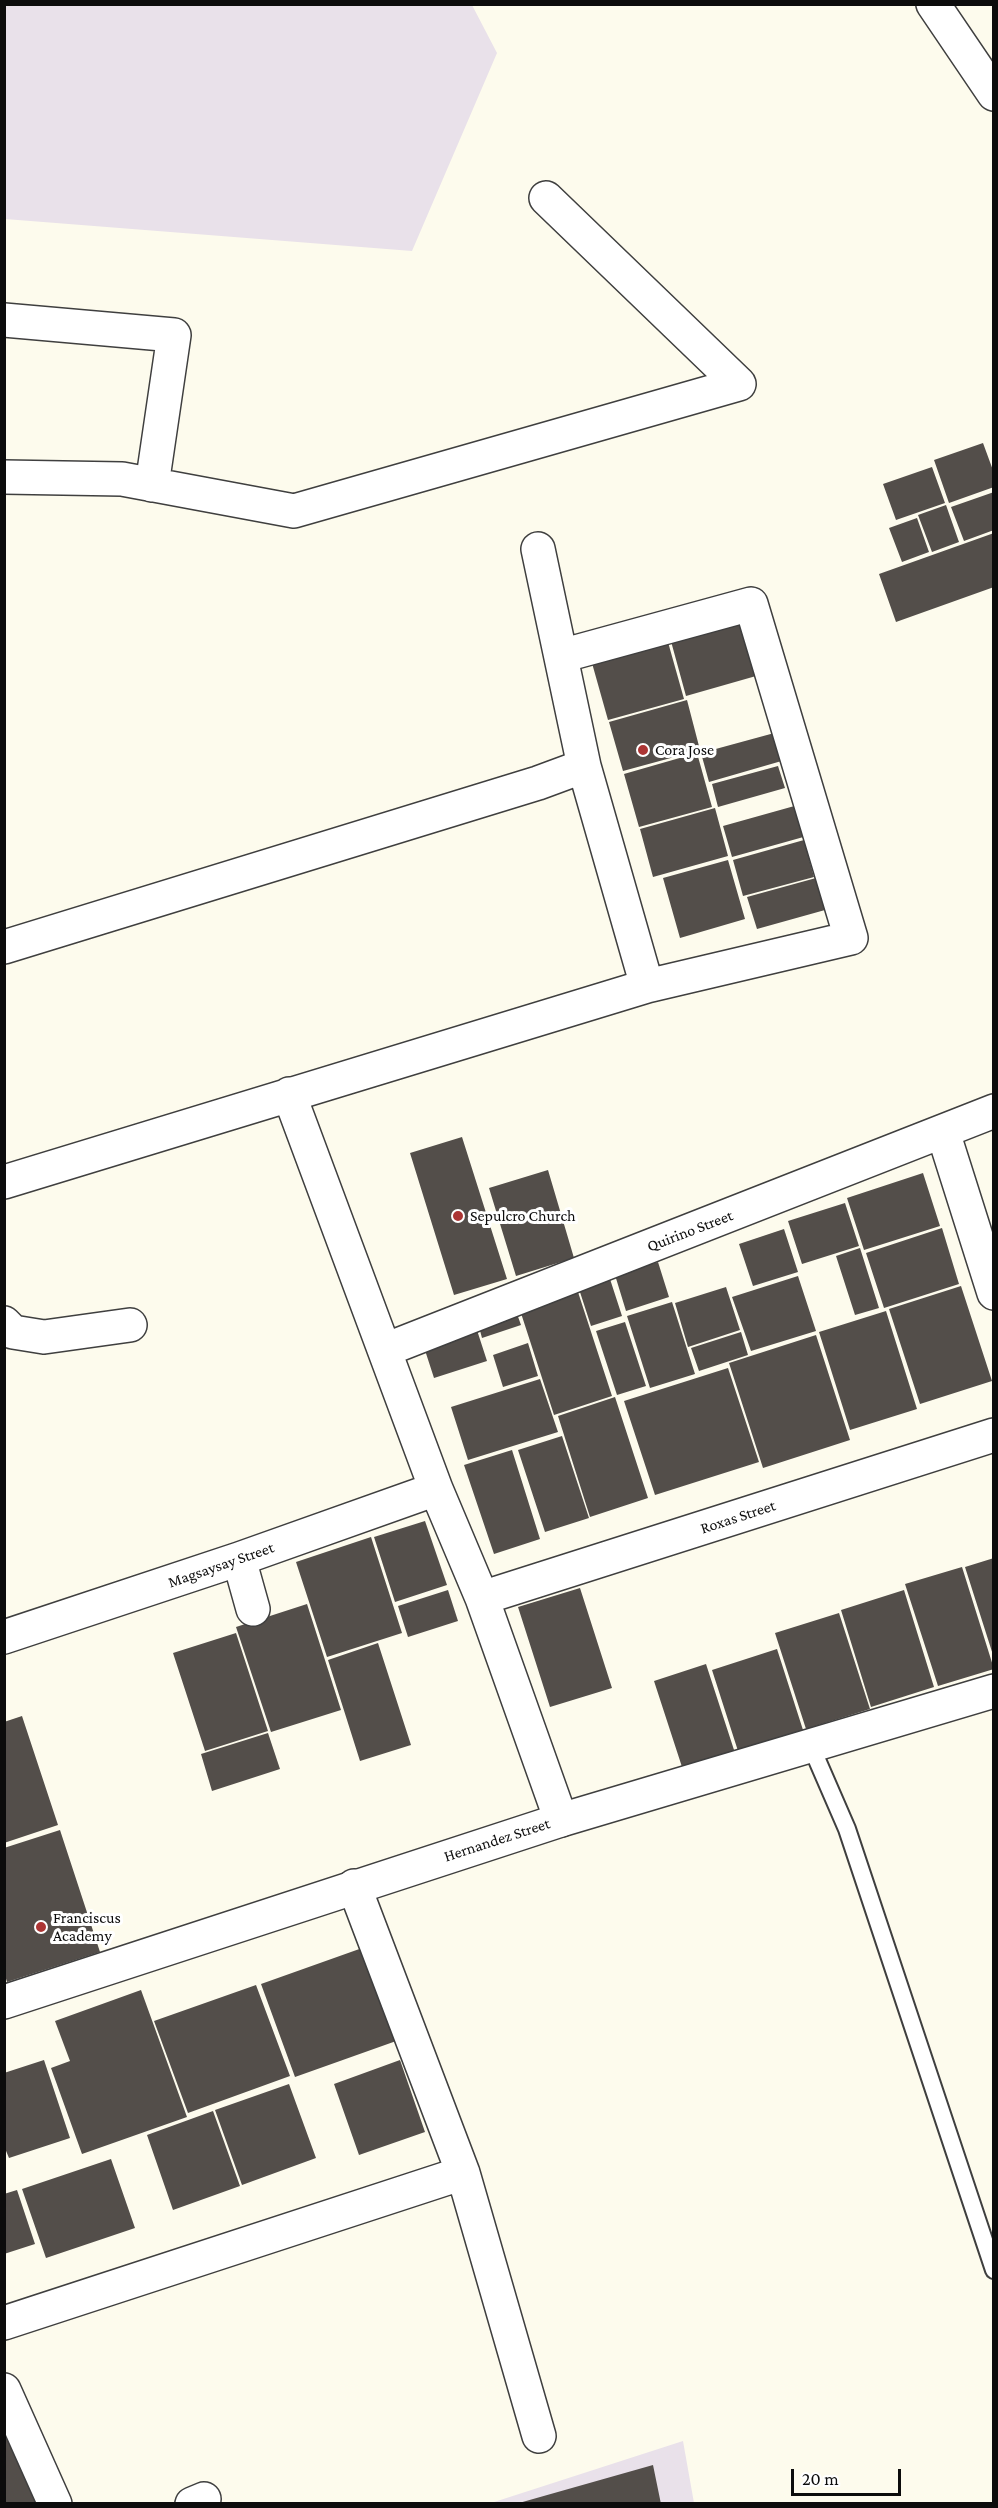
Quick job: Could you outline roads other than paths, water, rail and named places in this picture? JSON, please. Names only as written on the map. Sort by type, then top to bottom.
[{"type":"street","points":[[933,4],[993,94]]},
{"type":"street","points":[[4,477],[122,479],[294,511],[739,384],[546,198]]},
{"type":"street","points":[[4,320],[174,335],[152,485]]},
{"type":"street","points":[[537,549],[584,766],[647,986]]},
{"type":"street","points":[[4,1182],[647,986],[851,938],[752,604],[561,656]]},
{"type":"street","points":[[4,946],[538,783],[584,766]]},
{"type":"street","points":[[289,1094],[436,1489],[482,1598],[561,1820]]},
{"type":"street","name":"Quirino Street","points":[[385,1350],[993,1111]]},
{"type":"street","points":[[943,1132],[993,1293]]},
{"type":"street","points":[[4,1323],[14,1332],[44,1337],[130,1325]]},
{"type":"street","name":"Roxas Street","points":[[482,1598],[993,1435]]},
{"type":"street","name":"Magsaysay Street","points":[[4,1637],[239,1559],[436,1489]]},
{"type":"street","points":[[239,1559],[254,1609]]},
{"type":"street","name":"Hernandez Street","points":[[4,2002],[561,1820],[993,1691]]},
{"type":"street","points":[[354,1886],[463,2173],[539,2436]]},
{"type":"street","points":[[4,2323],[463,2173]]},
{"type":"street","points":[[4,2390],[55,2504]]},
{"type":"lane","points":[[812,1746],[846,1829],[993,2270]]},
{"type":"place","name":"Cora Jose","points":[[643,750]]},
{"type":"place","name":"Sepulcro Church","points":[[458,1216]]},
{"type":"place","name":"Franciscus Academy","points":[[41,1927]]}]
